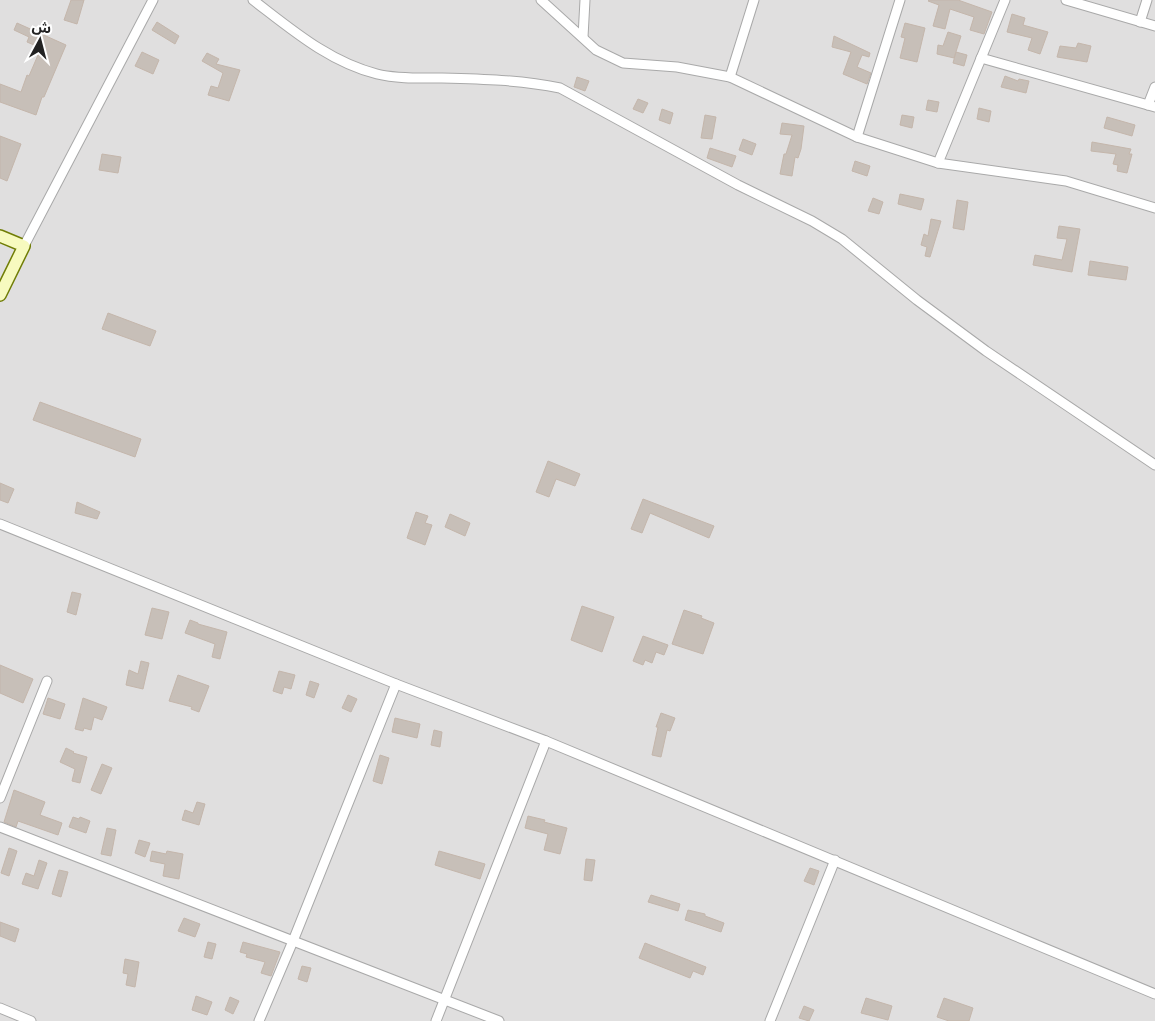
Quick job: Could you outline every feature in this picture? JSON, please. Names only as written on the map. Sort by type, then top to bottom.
[{"type":"street","points":[[0,295],[153,0]]},
{"type":"street","points":[[253,0],[306,40],[344,63],[378,74],[506,80],[560,88],[738,185],[812,221],[842,239],[917,300],[986,351],[1155,465]]},
{"type":"street","points":[[541,0],[596,50],[623,63],[677,67],[730,77],[857,137],[938,163],[1066,181],[1155,208]]},
{"type":"street","points":[[583,37],[585,0]]},
{"type":"street","points":[[730,77],[754,0]]},
{"type":"street","points":[[857,137],[900,0]]},
{"type":"street","points":[[938,163],[1005,0]]},
{"type":"street","points":[[1066,0],[1155,26]]},
{"type":"street","points":[[1140,22],[1147,0]]},
{"type":"street","points":[[981,58],[1152,106],[1155,87]]},
{"type":"street","points":[[0,236],[24,246]]},
{"type":"street","points":[[0,524],[396,684],[546,741],[1155,994]]},
{"type":"street","points":[[0,798],[47,681]]},
{"type":"street","points":[[259,1021],[396,684]]},
{"type":"street","points":[[436,1021],[546,741]]},
{"type":"street","points":[[0,827],[499,1021]]},
{"type":"street","points":[[770,1021],[835,860]]},
{"type":"street","points":[[0,1008],[32,1021]]},
{"type":"shaded area","points":[[0,0],[1155,0],[1155,1021],[0,1021]]},
{"type":"building","points":[[71,0],[84,0],[77,24],[64,20]]},
{"type":"building","points":[[929,0],[958,0],[992,12],[984,34],[970,30],[974,17],[950,9],[945,29],[933,26],[939,5]]},
{"type":"building","points":[[1012,14],[1025,18],[1023,25],[1048,32],[1040,54],[1028,50],[1032,38],[1007,32]]},
{"type":"building","points":[[157,22],[179,36],[175,44],[152,30]]},
{"type":"building","points":[[17,23],[66,45],[44,97],[42,97],[36,115],[0,102],[0,84],[21,92],[27,75],[29,76],[41,48],[27,42],[29,37],[14,30]]},
{"type":"building","points":[[905,23],[925,28],[917,62],[900,58],[905,38],[901,37]]},
{"type":"building","points":[[948,32],[961,36],[954,58],[937,54],[938,45],[943,46]]},
{"type":"building","points":[[834,36],[870,53],[869,57],[862,55],[857,67],[871,73],[867,84],[843,74],[851,52],[832,47]]},
{"type":"building","points":[[1078,43],[1091,46],[1087,62],[1057,57],[1060,46],[1076,48]]},
{"type":"building","points":[[142,52],[159,60],[153,74],[135,66]]},
{"type":"building","points":[[956,52],[967,55],[964,66],[953,63]]},
{"type":"building","points":[[207,53],[219,59],[216,64],[240,70],[229,101],[208,95],[211,86],[218,88],[223,73],[202,61]]},
{"type":"building","points":[[1005,76],[1018,81],[1019,79],[1029,81],[1026,93],[1001,87]]},
{"type":"building","points":[[577,77],[589,81],[585,91],[574,87]]},
{"type":"building","points":[[638,99],[648,103],[643,113],[633,109]]},
{"type":"building","points":[[928,100],[939,102],[937,112],[926,110]]},
{"type":"building","points":[[979,108],[991,111],[989,122],[977,119]]},
{"type":"building","points":[[662,109],[673,113],[670,124],[659,120]]},
{"type":"building","points":[[705,115],[716,117],[712,139],[701,138]]},
{"type":"building","points":[[902,115],[914,117],[912,128],[900,125]]},
{"type":"building","points":[[1107,117],[1135,125],[1132,136],[1104,128]]},
{"type":"building","points":[[782,123],[804,126],[801,149],[798,158],[795,157],[792,176],[780,174],[784,154],[786,154],[792,135],[780,134]]},
{"type":"building","points":[[0,136],[21,144],[7,181],[0,178]]},
{"type":"building","points":[[743,139],[756,144],[752,155],[739,150]]},
{"type":"building","points":[[1092,142],[1131,149],[1129,154],[1132,154],[1127,173],[1117,171],[1118,165],[1113,164],[1116,154],[1091,151]]},
{"type":"building","points":[[710,148],[736,156],[732,167],[707,158]]},
{"type":"building","points":[[102,154],[121,157],[118,173],[99,170]]},
{"type":"building","points":[[855,161],[870,166],[867,176],[852,171]]},
{"type":"building","points":[[900,194],[924,199],[921,210],[898,204]]},
{"type":"building","points":[[873,198],[883,202],[879,214],[868,211]]},
{"type":"building","points":[[957,200],[968,202],[964,230],[953,228]]},
{"type":"building","points":[[931,219],[941,221],[930,257],[925,256],[927,247],[921,245],[924,234],[928,236]]},
{"type":"building","points":[[1059,226],[1080,229],[1072,272],[1033,265],[1035,255],[1062,260],[1067,239],[1057,238]]},
{"type":"building","points":[[1090,261],[1128,267],[1126,280],[1088,275]]},
{"type":"building","points":[[108,313],[156,331],[150,346],[102,329]]},
{"type":"building","points":[[40,402],[141,439],[135,457],[33,420]]},
{"type":"building","points":[[548,461],[580,474],[575,486],[556,479],[549,497],[536,492]]},
{"type":"building","points":[[0,483],[14,489],[8,503],[0,500]]},
{"type":"building","points":[[643,499],[714,526],[709,538],[650,513],[642,533],[631,529]]},
{"type":"building","points":[[77,502],[100,512],[97,519],[75,513]]},
{"type":"building","points":[[416,512],[428,516],[425,523],[432,525],[425,545],[407,538]]},
{"type":"building","points":[[450,514],[470,523],[465,536],[445,527]]},
{"type":"building","points":[[72,592],[81,594],[76,615],[67,612]]},
{"type":"building","points":[[582,606],[614,617],[602,652],[571,640]]},
{"type":"building","points":[[152,608],[169,612],[162,639],[145,635]]},
{"type":"building","points":[[684,610],[702,616],[701,618],[714,623],[703,654],[672,644]]},
{"type":"building","points":[[190,620],[227,632],[220,659],[212,657],[215,644],[185,633]]},
{"type":"building","points":[[643,636],[668,645],[664,655],[656,652],[652,663],[645,660],[643,665],[633,661]]},
{"type":"building","points":[[141,661],[149,663],[143,689],[126,685],[129,670],[138,674]]},
{"type":"building","points":[[0,665],[33,679],[23,703],[0,693]]},
{"type":"building","points":[[279,671],[295,675],[291,689],[284,687],[282,694],[273,691]]},
{"type":"building","points":[[178,675],[209,686],[199,712],[191,709],[192,707],[169,701]]},
{"type":"building","points":[[310,681],[319,684],[314,698],[306,695]]},
{"type":"building","points":[[348,695],[357,699],[351,712],[342,708]]},
{"type":"building","points":[[48,698],[65,704],[60,719],[43,714]]},
{"type":"building","points":[[83,698],[107,707],[102,720],[94,717],[91,730],[84,728],[83,731],[75,729]]},
{"type":"building","points":[[661,713],[675,718],[670,731],[667,730],[661,757],[652,755],[658,727],[656,727]]},
{"type":"building","points":[[395,718],[420,724],[417,738],[392,732]]},
{"type":"building","points":[[434,730],[442,732],[440,747],[431,745]]},
{"type":"building","points":[[66,748],[73,753],[87,757],[80,783],[72,781],[75,769],[60,762]]},
{"type":"building","points":[[380,755],[389,758],[382,784],[373,781]]},
{"type":"building","points":[[102,764],[112,768],[101,794],[91,790]]},
{"type":"building","points":[[14,790],[45,802],[40,815],[62,823],[58,835],[18,821],[16,827],[4,822]]},
{"type":"building","points":[[197,802],[205,804],[199,825],[182,820],[185,810],[193,813]]},
{"type":"building","points":[[528,816],[567,828],[560,854],[544,850],[548,834],[525,828]]},
{"type":"building","points":[[73,817],[79,819],[80,817],[90,821],[86,833],[69,827]]},
{"type":"building","points":[[107,828],[116,830],[111,856],[101,854]]},
{"type":"building","points":[[139,840],[150,843],[145,857],[135,853]]},
{"type":"building","points":[[9,848],[17,851],[9,876],[1,873]]},
{"type":"building","points":[[152,851],[166,854],[167,851],[183,854],[179,879],[163,876],[165,864],[150,861]]},
{"type":"building","points":[[439,851],[485,864],[480,879],[435,865]]},
{"type":"building","points":[[586,859],[595,860],[592,881],[584,880]]},
{"type":"building","points":[[39,860],[47,863],[38,889],[22,884],[26,873],[34,876]]},
{"type":"building","points":[[810,868],[819,871],[814,885],[804,881]]},
{"type":"building","points":[[59,870],[68,872],[61,897],[52,894]]},
{"type":"building","points":[[651,895],[680,904],[678,911],[648,902]]},
{"type":"building","points":[[688,910],[705,914],[705,916],[724,923],[721,932],[685,920]]},
{"type":"building","points":[[184,918],[200,924],[195,937],[178,931]]},
{"type":"building","points":[[0,922],[19,929],[15,942],[0,936]]},
{"type":"building","points":[[208,942],[216,944],[212,959],[204,957]]},
{"type":"building","points":[[243,942],[280,952],[271,976],[261,973],[265,962],[246,957],[247,954],[240,952]]},
{"type":"building","points":[[645,943],[706,967],[703,975],[693,971],[690,978],[639,958]]},
{"type":"building","points":[[125,959],[139,962],[135,987],[126,985],[128,974],[123,973]]},
{"type":"building","points":[[302,966],[311,968],[307,982],[298,979]]},
{"type":"building","points":[[196,996],[212,1002],[207,1015],[192,1010]]},
{"type":"building","points":[[230,997],[239,1001],[233,1014],[225,1010]]},
{"type":"building","points":[[866,998],[892,1006],[888,1020],[861,1013]]},
{"type":"building","points":[[944,998],[973,1008],[969,1021],[949,1021],[937,1017]]},
{"type":"building","points":[[804,1006],[814,1010],[809,1021],[799,1018]]}]
